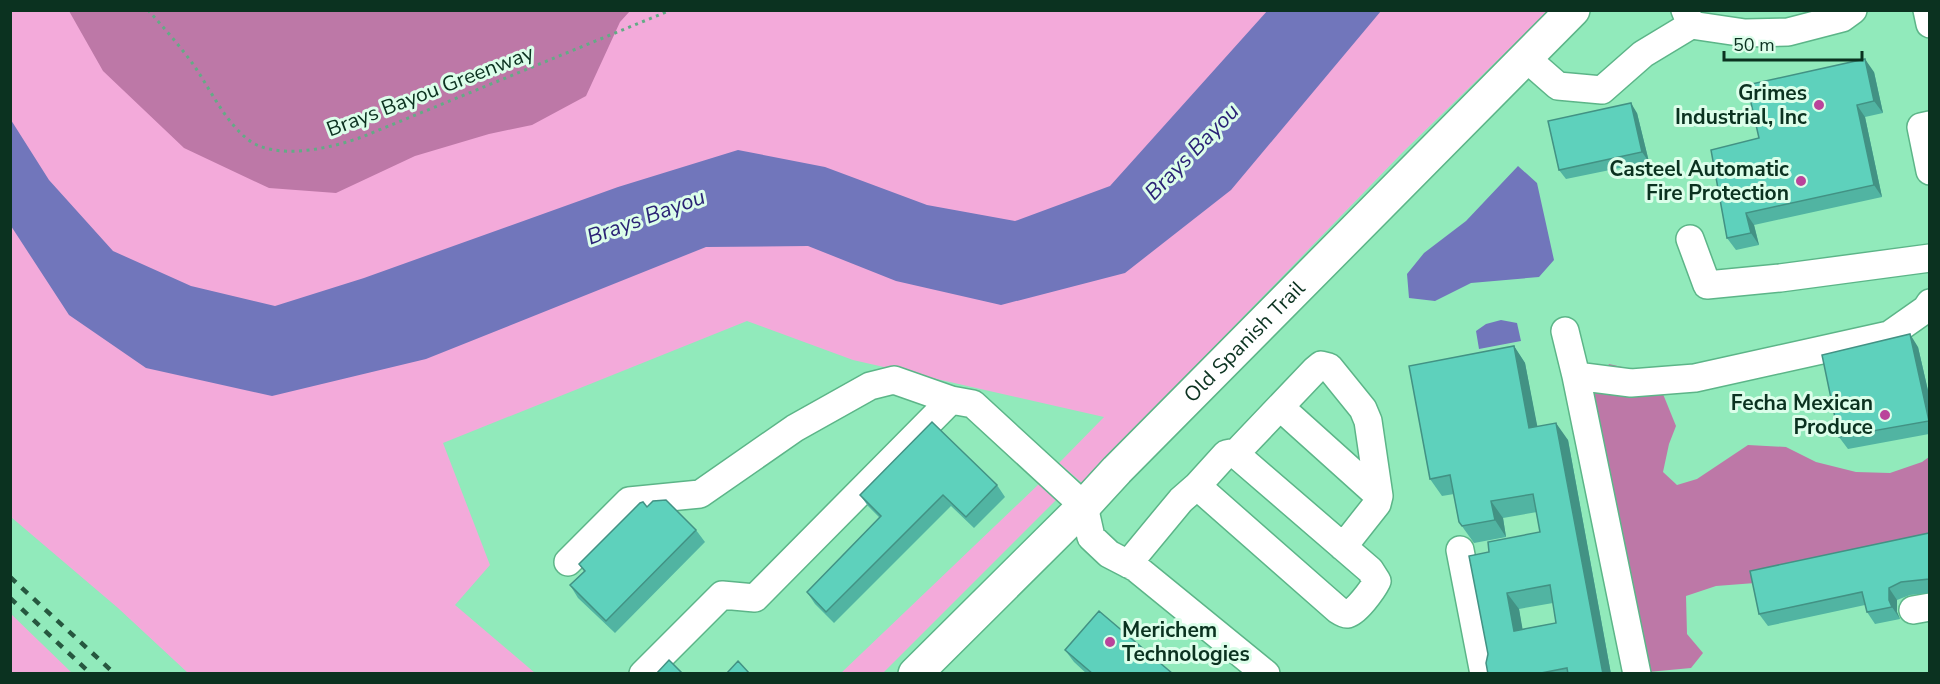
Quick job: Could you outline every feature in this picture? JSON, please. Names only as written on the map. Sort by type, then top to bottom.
[{"type":"main road","name":"Old Spanish Trail","points":[[915,674],[1573,10]]},
{"type":"street","points":[[1526,58],[1558,86],[1602,90],[1688,18],[1745,33],[1788,32],[1842,18],[1853,10]]},
{"type":"street","points":[[1927,10],[1929,24]]},
{"type":"street","points":[[1929,125],[1921,127],[1929,171]]},
{"type":"street","points":[[1690,239],[1707,285],[1780,278],[1929,258]]},
{"type":"street","points":[[1576,376],[1631,383],[1695,378],[1889,334],[1928,307]]},
{"type":"street","points":[[1565,331],[1637,674]]},
{"type":"street","points":[[1235,454],[1315,370],[1321,365],[1329,367],[1363,409],[1368,422],[1379,496],[1377,504],[1343,547]]},
{"type":"street","points":[[568,562],[629,501],[700,494],[795,428],[870,386],[894,380],[951,400],[973,404],[1084,506],[1091,537],[1109,554],[1136,567],[1266,674]]},
{"type":"street","points":[[643,674],[722,595],[755,598],[951,400]]},
{"type":"street","points":[[1280,406],[1379,496]]},
{"type":"street","points":[[1128,564],[1180,500],[1197,486],[1226,454],[1235,454],[1370,570],[1377,581],[1357,607],[1350,614],[1344,614],[1197,486]]},
{"type":"street","points":[[1460,550],[1484,674]]},
{"type":"path","name":"Brays Bayou Greenway","points":[[148,10],[178,44],[225,114],[246,137],[259,145],[294,150],[326,148],[362,137],[671,10]]},
{"type":"shaded area","points":[[11,11],[1548,11],[1403,152],[1082,483],[1059,463],[1104,417],[853,360],[747,321],[443,443],[490,565],[455,605],[535,673],[188,673],[118,608],[11,517]]},
{"type":"shaded area","points":[[69,11],[630,11],[620,22],[586,96],[532,125],[489,134],[415,156],[336,193],[269,188],[184,148],[103,71]]},
{"type":"shaded area","points":[[1609,364],[1639,371],[1663,394],[1676,426],[1669,444],[1663,472],[1677,485],[1697,479],[1748,445],[1786,447],[1816,462],[1856,472],[1890,473],[1922,462],[1929,457],[1929,545],[1755,583],[1716,586],[1686,596],[1687,634],[1703,653],[1691,668],[1648,672],[1589,400]]},
{"type":"shaded area","points":[[1040,483],[1057,499],[883,673],[840,674]]},
{"type":"shaded area","points":[[11,614],[72,673],[11,673]]},
{"type":"water","name":"Brays Bayou","points":[[1268,10],[1381,11],[1231,190],[1125,273],[1001,305],[896,281],[808,246],[706,247],[426,359],[272,396],[146,368],[69,315],[11,226],[11,120],[49,180],[113,251],[191,286],[275,306],[364,278],[618,187],[738,150],[825,167],[927,205],[1015,221],[1110,186]]},
{"type":"water","points":[[1518,166],[1537,183],[1554,260],[1539,277],[1471,283],[1435,301],[1409,298],[1407,274],[1424,253],[1466,221]]},
{"type":"water","points":[[1501,320],[1517,323],[1521,341],[1479,349],[1476,331],[1486,324]]},
{"type":"building","points":[[1865,59],[1874,101],[1857,105],[1874,185],[1746,213],[1751,233],[1727,238],[1711,150],[1759,138],[1747,85]]},
{"type":"building","points":[[1631,103],[1642,152],[1559,170],[1548,121]]},
{"type":"building","name":"Fecha Mexican Produce","points":[[1910,334],[1929,421],[1839,437],[1822,355]]},
{"type":"building","points":[[1514,346],[1529,428],[1556,423],[1603,674],[1568,674],[1567,668],[1536,674],[1488,674],[1486,663],[1488,654],[1469,556],[1489,552],[1488,542],[1540,532],[1533,494],[1491,501],[1495,520],[1462,526],[1459,522],[1450,475],[1430,479],[1409,366]],"holes":[[[1550,585],[1556,623],[1514,631],[1507,593]]]},
{"type":"building","points":[[932,422],[997,485],[966,517],[943,495],[826,612],[807,592],[881,516],[860,495]]},
{"type":"building","points":[[666,500],[696,530],[606,621],[570,585],[585,571],[579,564],[640,503],[643,502],[647,507],[653,501]]},
{"type":"building","points":[[1929,533],[1929,579],[1901,582],[1889,588],[1889,600],[1892,607],[1867,612],[1862,592],[1759,614],[1750,571]]},
{"type":"building","name":"Merichem Technologies","points":[[1099,611],[1173,674],[1093,674],[1065,650]]},
{"type":"building","points":[[669,660],[683,674],[656,674]]},
{"type":"building","points":[[738,661],[750,674],[726,674]]},
{"type":"railway","points":[[10,577],[115,674]]},
{"type":"railway","points":[[10,598],[91,674]]},
{"type":"place","name":"Grimes Industrial, Inc","points":[[1819,105]]},
{"type":"place","name":"Casteel Automatic Fire Protection","points":[[1801,181]]},
{"type":"place","name":"Fecha Mexican Produce","points":[[1885,415]]},
{"type":"place","name":"Merichem Technologies","points":[[1110,642]]}]
